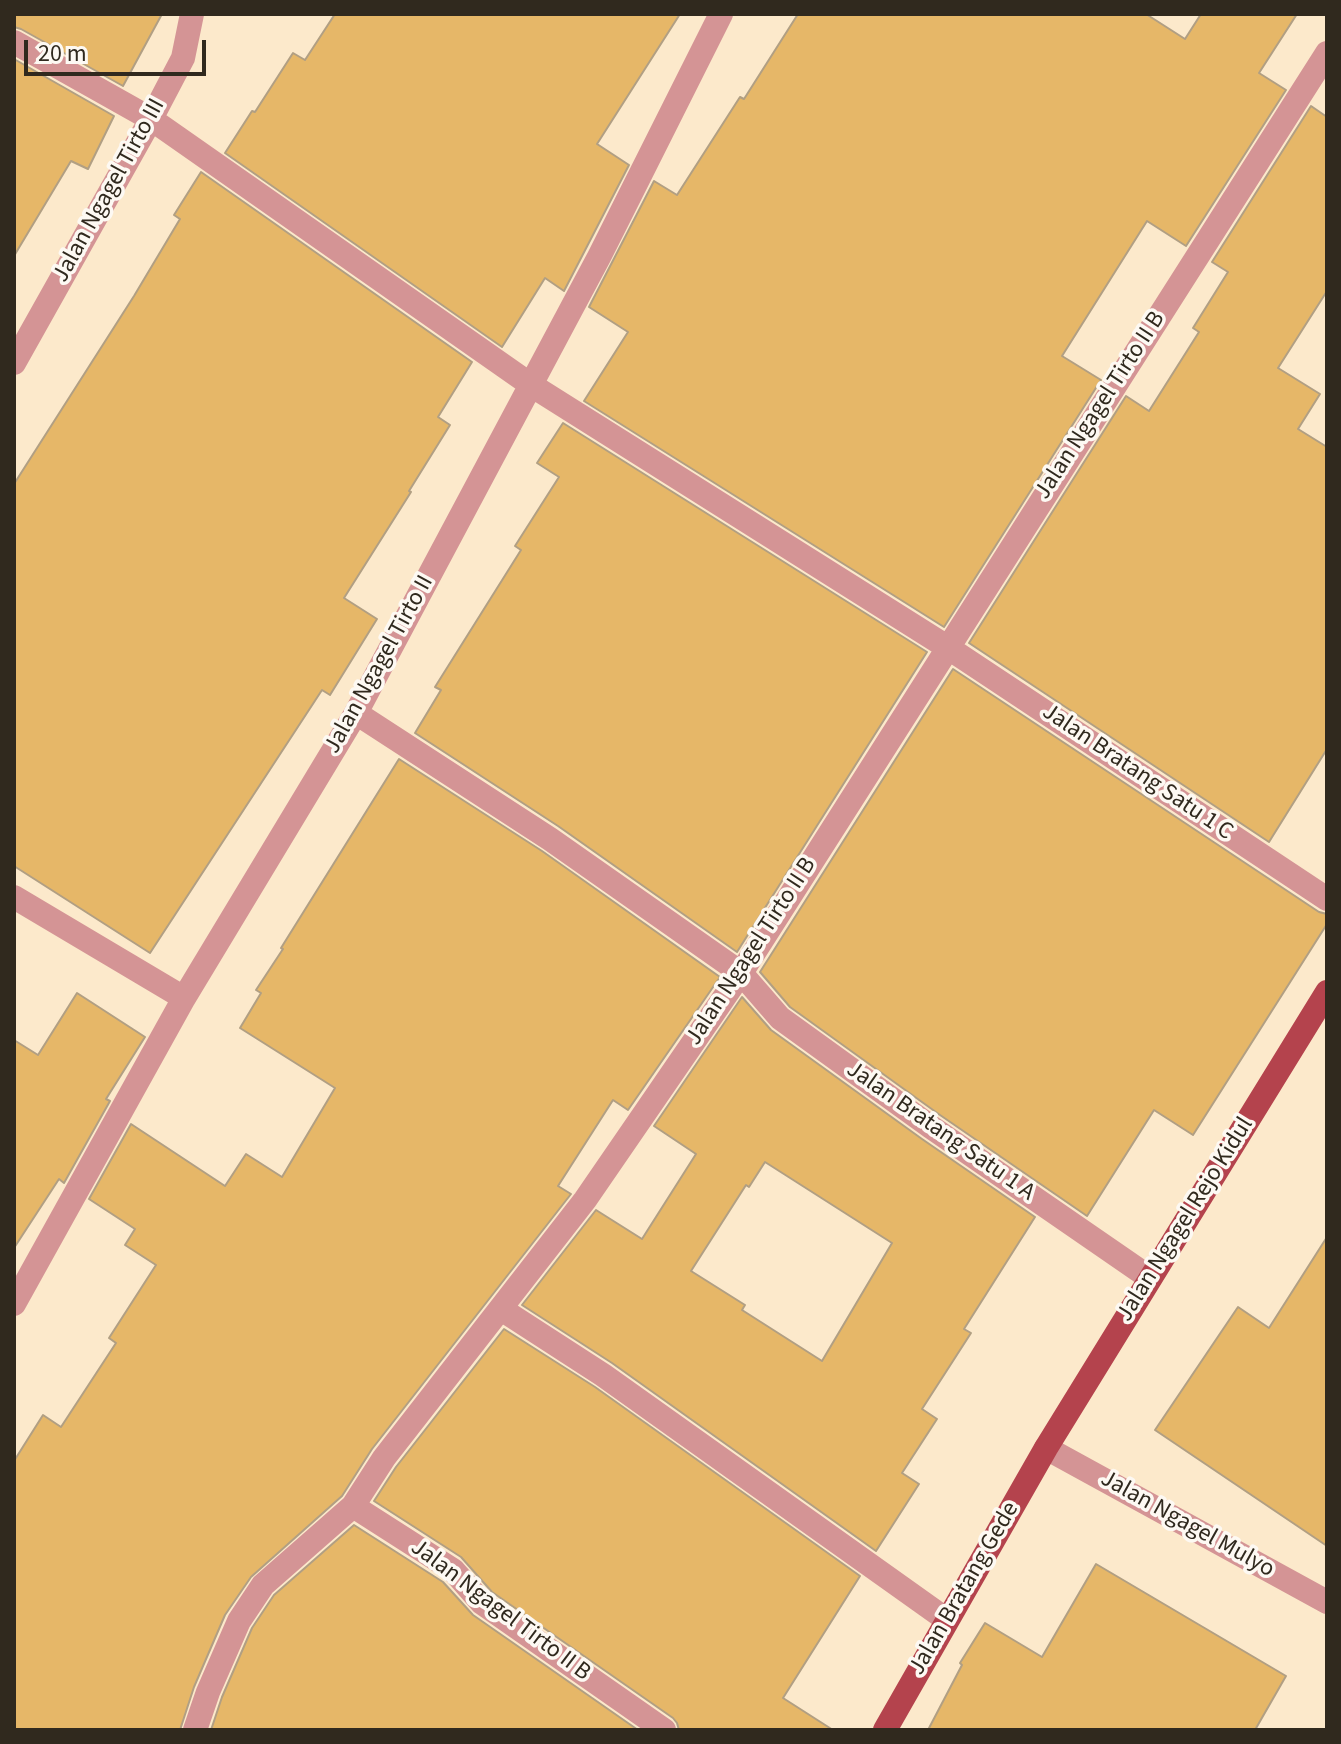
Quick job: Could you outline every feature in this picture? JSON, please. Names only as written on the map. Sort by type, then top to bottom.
[{"type":"main road","name":"Jalan Ngagel Rejo Kidul","points":[[1046,1448],[1327,992]]},
{"type":"main road","name":"Jalan Bratang Gede","points":[[885,1730],[1046,1448]]},
{"type":"street","name":"Jalan Ngagel Tirto III","points":[[14,363],[183,58],[192,14]]},
{"type":"street","name":"Jalan Ngagel Tirto II","points":[[14,1304],[184,998],[356,713],[599,257],[721,14]]},
{"type":"street","name":"Jalan Bratang Satu 1 C","points":[[14,42],[151,119],[531,385],[947,647],[1327,899]]},
{"type":"street","name":"Jalan Ngagel Tirto II B","points":[[664,1730],[482,1603],[453,1570],[353,1506],[384,1458],[585,1200],[741,973],[1327,53]]},
{"type":"street","name":"Jalan Bratang Satu 1 A","points":[[356,713],[550,839],[741,973],[780,1018],[1150,1278]]},
{"type":"street","points":[[14,897],[184,998]]},
{"type":"street","points":[[501,1309],[603,1375],[947,1620]]},
{"type":"street","name":"Jalan Ngagel Mulyo","points":[[1046,1448],[1327,1602]]},
{"type":"street","points":[[195,1730],[239,1621],[263,1585],[353,1506]]},
{"type":"building","points":[[14,14],[162,14],[123,86],[14,27]]},
{"type":"building","points":[[335,14],[680,14],[597,144],[629,165],[564,291],[545,278],[502,347],[225,153],[293,53],[305,60]]},
{"type":"building","points":[[798,14],[1146,14],[1185,39],[1201,14],[1297,14],[1259,73],[1286,90],[1186,246],[1147,221],[1062,356],[1101,380],[944,627],[584,401],[628,332],[589,307],[654,181],[677,195]]},
{"type":"building","points":[[14,59],[114,116],[88,169],[71,161],[14,256]]},
{"type":"building","points":[[1311,106],[1327,117],[1327,291],[1278,368],[1320,394],[1298,429],[1327,447],[1327,749],[1269,842],[969,643],[1126,396],[1149,411],[1199,332],[1193,328],[1228,272],[1212,262]]},
{"type":"building","points":[[201,172],[472,362],[438,417],[450,425],[344,598],[377,619],[330,695],[322,690],[150,953],[14,866],[14,484],[134,296],[180,219],[174,215]]},
{"type":"building","points":[[563,423],[927,652],[737,952],[558,826],[415,733],[441,690],[435,687],[521,550],[515,546],[559,477],[537,463]]},
{"type":"building","points":[[953,669],[1319,912],[1327,914],[1327,924],[1193,1135],[1154,1110],[1087,1216],[790,1007],[760,972]]},
{"type":"building","points":[[399,759],[542,851],[720,977],[628,1110],[613,1100],[558,1186],[571,1194],[372,1449],[342,1496],[251,1577],[225,1615],[194,1687],[180,1730],[14,1730],[14,1461],[43,1415],[61,1427],[116,1343],[109,1338],[156,1265],[125,1245],[135,1229],[89,1199],[131,1124],[225,1186],[246,1154],[282,1177],[335,1088],[240,1028],[261,993],[256,990]]},
{"type":"building","points":[[77,993],[145,1037],[106,1099],[110,1101],[64,1183],[59,1179],[14,1248],[14,1040],[38,1055]]},
{"type":"building","points":[[742,997],[771,1030],[1035,1217],[964,1329],[971,1333],[922,1409],[937,1419],[902,1473],[919,1484],[876,1551],[612,1363],[522,1305],[596,1210],[642,1239],[696,1154],[654,1126]],"holes":[[[765,1162],[892,1243],[822,1361],[742,1310],[745,1305],[691,1271],[746,1185],[749,1187]]]},
{"type":"building","points":[[1327,1237],[1327,1546],[1155,1430],[1238,1307],[1269,1328]]},
{"type":"building","points":[[504,1329],[595,1387],[860,1576],[783,1698],[833,1730],[679,1730],[673,1718],[492,1592],[461,1557],[374,1501],[396,1467]]},
{"type":"building","points":[[354,1525],[443,1582],[473,1615],[638,1730],[211,1730],[252,1628],[274,1595]]},
{"type":"building","points":[[1096,1564],[1286,1676],[1255,1730],[928,1730],[962,1665],[960,1663],[985,1623],[1042,1657]]}]
